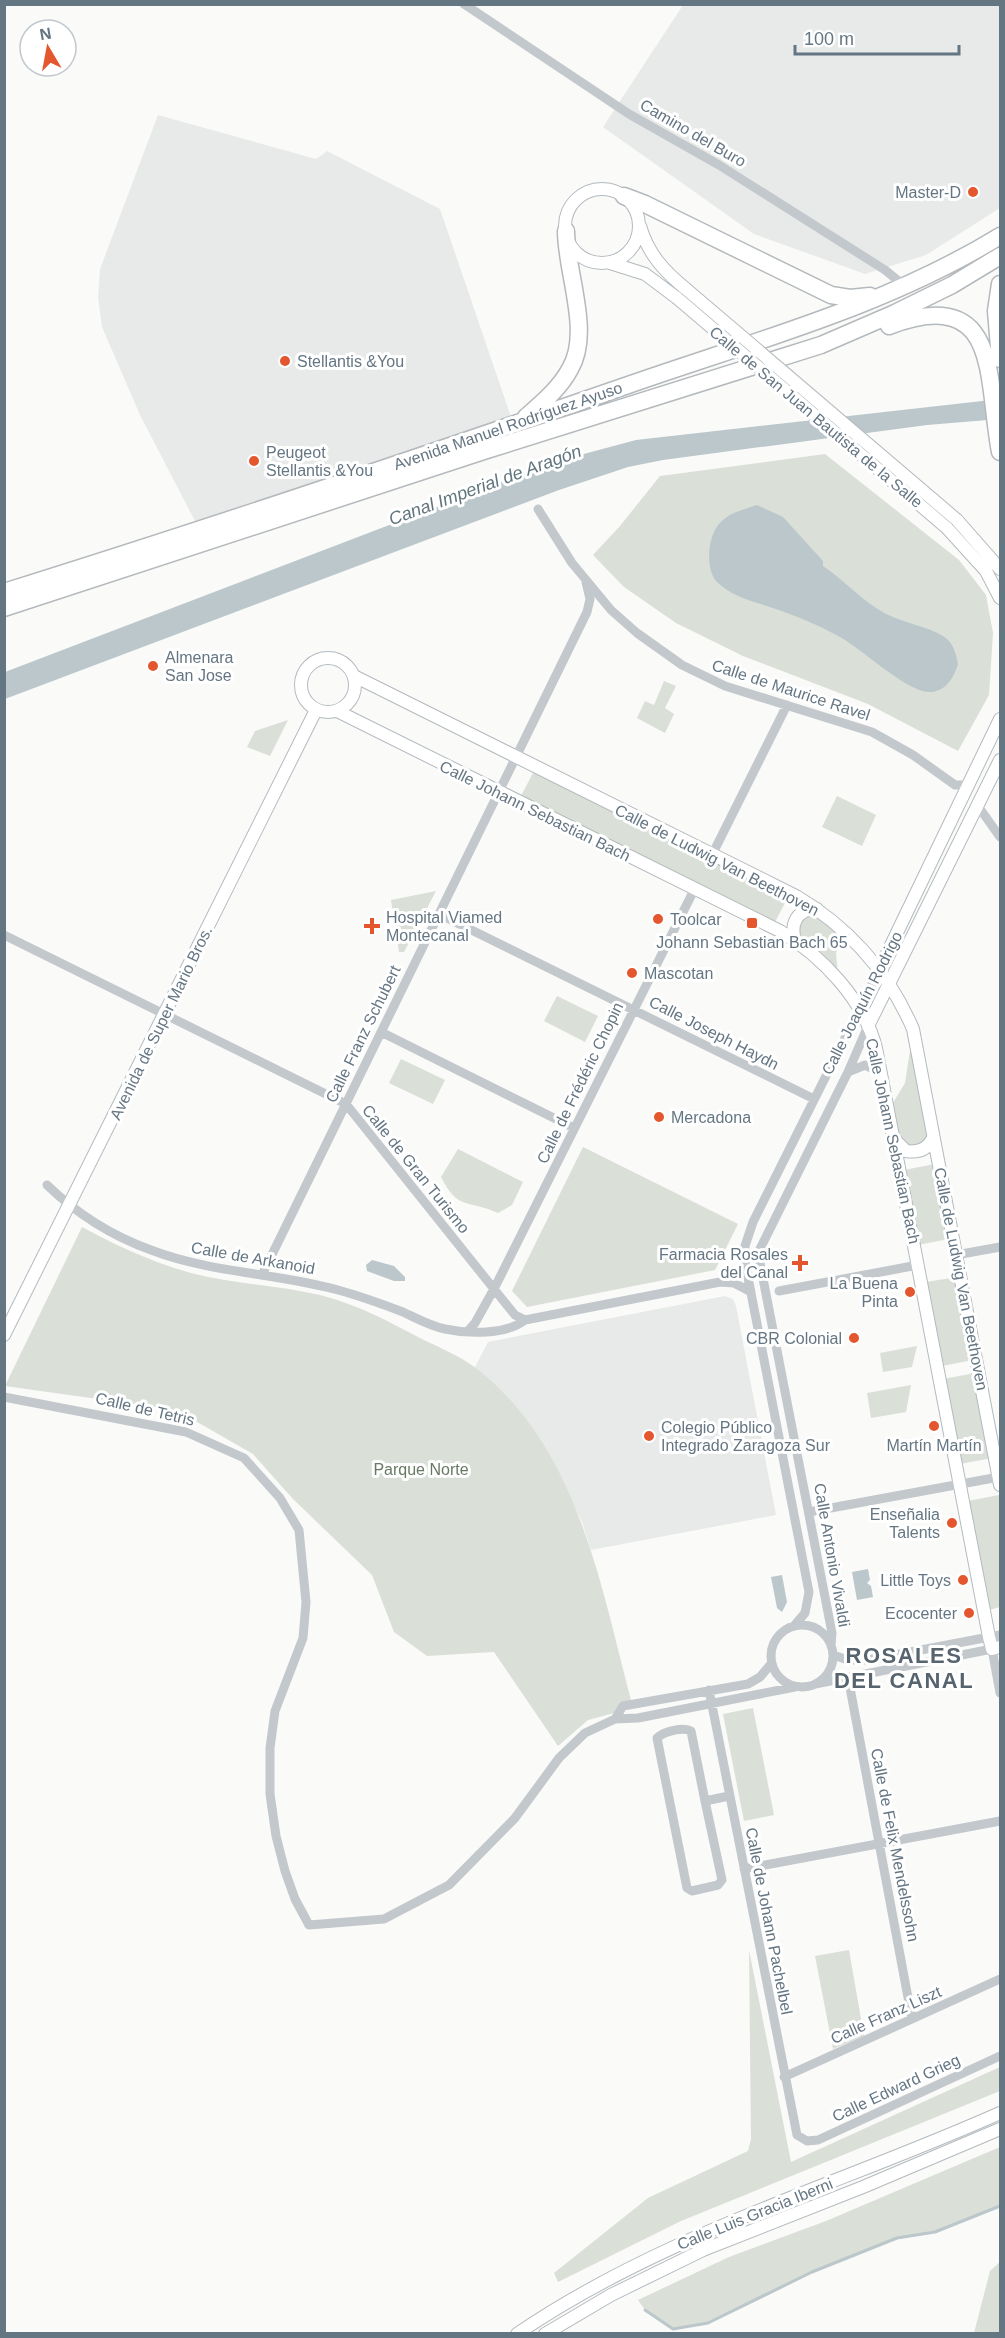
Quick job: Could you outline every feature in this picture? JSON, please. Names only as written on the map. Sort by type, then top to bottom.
[{"type":"highway","points":[[624,196],[645,204],[831,295],[850,298],[889,294]]},
{"type":"highway","points":[[521,422],[565,378],[577,355],[579,327],[566,231]]},
{"type":"highway","name":"Avenida Manuel Rodríguez Ayuso","points":[[4,592],[444,450],[843,313],[906,287],[957,262],[1000,236]]},
{"type":"highway","name":"Avenida Manuel Rodríguez Ayuso","points":[[4,608],[385,483],[821,345],[904,309],[1000,256]]},
{"type":"highway","points":[[1000,284],[996,311],[995,365],[1000,452]]},
{"type":"highway","points":[[821,345],[932,314],[956,320],[974,331],[995,365]]},
{"type":"street","name":"Camino del Buro","points":[[464,4],[629,114],[719,165],[885,270],[906,287]]},
{"type":"street","points":[[604,190],[624,196],[638,214],[639,226],[634,246],[619,260],[609,263],[598,263],[578,254],[568,240],[566,231],[569,210],[583,195],[604,190]]},
{"type":"street","name":"Calle de San Juan Bautista de la Salle","points":[[639,226],[654,258],[681,294]]},
{"type":"street","name":"Calle de San Juan Bautista de la Salle","points":[[609,263],[645,274],[681,294],[952,524],[1000,569]]},
{"type":"street","name":"Calle de Maurice Ravel","points":[[538,509],[586,582],[610,610],[657,649],[697,673],[726,686],[872,732],[913,754],[955,785],[968,785]]},
{"type":"street","name":"Calle de San Juan Bautista de la Salle","points":[[952,524],[986,571],[1000,598]]},
{"type":"street","name":"Calle Franz Schubert","points":[[262,1275],[515,758],[591,609],[586,582]]},
{"type":"street","name":"Calle de Maurice Ravel","points":[[591,609],[610,610]]},
{"type":"street","points":[[334,658],[346,665],[354,676],[353,697],[347,705],[337,711],[316,710],[305,701],[301,690],[301,678],[308,666],[321,659],[334,658]]},
{"type":"street","name":"Calle de Ludwig Van Beethoven","points":[[354,676],[817,909],[851,937],[879,970],[889,983],[913,1029],[1000,1481]]},
{"type":"street","points":[[712,855],[787,705]]},
{"type":"street","name":"Avenida de Super Mario Bros.","points":[[4,1335],[316,710]]},
{"type":"street","name":"Calle Johann Sebastian Bach","points":[[337,711],[795,941],[824,964],[860,1010],[876,1044],[960,1484],[995,1642],[1000,1693]]},
{"type":"street","name":"Calle Joaquín Rodrigo","points":[[794,1626],[805,1613],[809,1592],[744,1254],[747,1238],[1000,719]]},
{"type":"street","name":"Calle Joaquín Rodrigo","points":[[758,1257],[770,1226],[1000,760]]},
{"type":"street","points":[[978,806],[1000,837]]},
{"type":"street","name":"Calle de Frédéric Chopin","points":[[494,1289],[694,890]]},
{"type":"street","points":[[795,941],[792,930],[796,917],[805,910],[817,909]]},
{"type":"street","name":"Calle Joseph Haydn","points":[[439,914],[814,1099]]},
{"type":"street","name":"Calle de Gran Turismo","points":[[4,935],[346,1104],[515,1315],[525,1320]]},
{"type":"street","points":[[381,1032],[574,1128]]},
{"type":"street","name":"Calle Joaquín Rodrigo","points":[[848,1072],[865,1065],[881,1073]]},
{"type":"street","points":[[895,1140],[906,1151],[917,1152],[928,1146],[933,1137]]},
{"type":"street","name":"Calle de Arkanoid","points":[[47,1185],[69,1205],[92,1221],[150,1250],[196,1265],[339,1290],[434,1326],[480,1332],[517,1326],[525,1320]]},
{"type":"street","points":[[956,1256],[1000,1247]]},
{"type":"street","name":"Calle Antonio Vivaldi","points":[[758,1257],[832,1633],[832,1650]]},
{"type":"street","points":[[779,1291],[918,1265]]},
{"type":"street","points":[[525,1320],[543,1319],[720,1282],[734,1283],[751,1292]]},
{"type":"street","points":[[468,1331],[494,1289]]},
{"type":"street","name":"Calle de Tetris","points":[[4,1397],[186,1432],[244,1458],[280,1498],[299,1530],[306,1602],[303,1638],[275,1711],[270,1748],[270,1794],[276,1836],[285,1871],[295,1899],[309,1925],[384,1918],[449,1885],[515,1818],[559,1758],[585,1733],[615,1719]]},
{"type":"street","points":[[809,1512],[960,1484],[1000,1481]]},
{"type":"street","points":[[615,1719],[623,1706],[755,1681],[771,1664],[775,1640],[780,1634],[794,1626],[816,1629],[832,1650],[858,1661],[995,1642]]},
{"type":"street","points":[[615,1719],[638,1718],[795,1686],[815,1684],[995,1642]]},
{"type":"street","points":[[815,1684],[826,1675],[832,1650]]},
{"type":"street","points":[[771,1664],[778,1676],[795,1686]]},
{"type":"street","name":"Calle de Felix Mendelssohn","points":[[848,1677],[912,2019]]},
{"type":"street","name":"Calle de Johann Pachelbel","points":[[709,1690],[795,2132],[803,2139]]},
{"type":"street","points":[[686,1729],[691,1731],[705,1801],[722,1880],[718,1885],[692,1891],[687,1888],[657,1738],[661,1734],[686,1729]]},
{"type":"street","points":[[705,1801],[729,1796]]},
{"type":"street","points":[[744,1869],[1000,1821]]},
{"type":"street","name":"Calle Franz Liszt","points":[[784,2078],[1000,1979]]},
{"type":"street","name":"Calle Edward Grieg","points":[[803,2139],[810,2141],[826,2136],[1000,2056]]},
{"type":"street","name":"Calle Luis Gracia Iberni","points":[[518,2334],[600,2284],[677,2245],[1000,2114]]},
{"type":"street","name":"Calle Luis Gracia Iberni","points":[[544,2334],[611,2295],[703,2250],[863,2187],[1000,2129]]},
{"type":"shaded area","points":[[683,5],[1000,5],[1000,208],[926,255],[865,274],[754,234],[603,127]]},
{"type":"shaded area","points":[[158,115],[316,159],[327,151],[440,209],[511,417],[196,523],[140,415],[102,327],[98,298],[100,269]]},
{"type":"shaded area","name":"Canal Imperial de Aragón","points":[[1000,399],[1000,419],[927,425],[663,460],[628,467],[559,490],[5,699],[5,672],[554,462],[636,440]]},
{"type":"shaded area","points":[[757,505],[783,517],[823,561],[823,566],[869,603],[886,614],[946,638],[954,648],[958,664],[948,684],[934,692],[919,690],[908,685],[832,633],[799,618],[736,595],[716,581],[710,569],[709,555],[712,536],[716,528],[720,522],[732,514]]},
{"type":"shaded area","points":[[372,1260],[394,1266],[405,1277],[405,1281],[394,1281],[367,1271],[366,1265]]},
{"type":"shaded area","name":"Colegio Público Integrado Zaragoza Sur","points":[[725,1296],[733,1299],[736,1306],[776,1515],[591,1550],[582,1522],[549,1455],[523,1417],[475,1367],[488,1342]]},
{"type":"shaded area","points":[[868,1569],[870,1580],[867,1583],[871,1586],[873,1597],[857,1600],[852,1572]]},
{"type":"shaded area","points":[[782,1575],[787,1602],[782,1612],[777,1608],[771,1577]]},
{"type":"green space","points":[[825,454],[959,560],[986,595],[993,633],[989,695],[958,751],[868,704],[743,656],[676,623],[624,587],[593,555],[620,526],[660,476]]},
{"type":"green space","points":[[664,681],[676,686],[665,708],[674,714],[665,733],[637,718],[645,701],[654,705]]},
{"type":"green space","points":[[288,720],[270,756],[247,747],[255,731]]},
{"type":"green space","points":[[534,771],[788,897],[774,924],[520,798]]},
{"type":"green space","points":[[837,796],[876,815],[862,846],[822,827]]},
{"type":"green space","points":[[436,891],[404,952],[399,952],[391,900]]},
{"type":"green space","points":[[813,912],[843,934],[836,953],[838,975],[798,938],[798,919]]},
{"type":"green space","points":[[557,996],[598,1016],[585,1042],[544,1021]]},
{"type":"green space","points":[[911,1044],[928,1130],[927,1139],[915,1148],[900,1143],[891,1106],[905,1083]]},
{"type":"green space","points":[[401,1059],[445,1080],[433,1104],[389,1083]]},
{"type":"green space","points":[[583,1147],[738,1224],[715,1270],[527,1307],[512,1291]]},
{"type":"green space","points":[[458,1149],[523,1182],[512,1205],[498,1213],[458,1200],[453,1195],[441,1177]]},
{"type":"green space","points":[[935,1164],[949,1239],[918,1245],[904,1170]]},
{"type":"green space","name":"Parque Norte","points":[[82,1227],[135,1253],[191,1273],[320,1295],[346,1303],[384,1319],[476,1368],[511,1401],[540,1439],[563,1480],[582,1524],[597,1569],[633,1708],[588,1720],[558,1746],[494,1652],[427,1656],[394,1632],[372,1575],[293,1499],[253,1454],[192,1419],[155,1407],[5,1386]]},
{"type":"green space","points":[[957,1277],[973,1360],[942,1366],[926,1282]]},
{"type":"green space","points":[[917,1346],[912,1367],[883,1372],[880,1353]]},
{"type":"green space","points":[[975,1373],[992,1458],[960,1464],[943,1379]]},
{"type":"green space","points":[[911,1385],[906,1412],[871,1418],[867,1393]]},
{"type":"green space","points":[[999,1495],[1000,1607],[989,1610],[968,1501]]},
{"type":"green space","points":[[753,1708],[774,1815],[744,1821],[723,1714]]},
{"type":"green space","points":[[749,1950],[791,2162],[1000,2067],[1000,2091],[681,2221],[558,2282],[554,2273],[648,2198],[748,2151],[751,2139]]},
{"type":"green space","points":[[849,1950],[864,2036],[833,2049],[815,1956]]},
{"type":"green space","points":[[1000,2147],[1000,2206],[935,2232],[897,2238],[812,2272],[708,2323],[673,2329],[645,2310],[638,2300],[729,2257],[826,2221]]},
{"type":"green space","points":[[1000,2262],[1000,2333],[974,2333],[990,2271]]},
{"type":"waterway","points":[[645,2310],[673,2329],[708,2323],[812,2272],[897,2238],[935,2232],[1000,2206]]},
{"type":"place","name":"Master-D","points":[[973,192]]},
{"type":"place","name":"Stellantis &You","points":[[285,361]]},
{"type":"place","name":"Peugeot Stellantis &You","points":[[254,461]]},
{"type":"place","name":"Almenara San Jose","points":[[153,666]]},
{"type":"place","name":"Toolcar","points":[[658,919]]},
{"type":"place","name":"Johann Sebastian Bach 65","points":[[752,923]]},
{"type":"place","name":"Hospital Viamed Montecanal","points":[[372,926]]},
{"type":"place","name":"Mascotan","points":[[632,973]]},
{"type":"place","name":"Mercadona","points":[[659,1117]]},
{"type":"place","name":"Farmacia Rosales del Canal","points":[[800,1263]]},
{"type":"place","name":"La Buena Pinta","points":[[910,1292]]},
{"type":"place","name":"CBR Colonial","points":[[854,1338]]},
{"type":"place","name":"Martín Martín","points":[[934,1426]]},
{"type":"place","name":"Colegio Público Integrado Zaragoza Sur","points":[[649,1436]]},
{"type":"place","name":"Enseñalia Talents","points":[[952,1523]]},
{"type":"place","name":"Little Toys","points":[[963,1580]]},
{"type":"place","name":"Ecocenter","points":[[969,1613]]},
{"type":"district","name":"ROSALES DEL CANAL","points":[[904,1668]]}]
